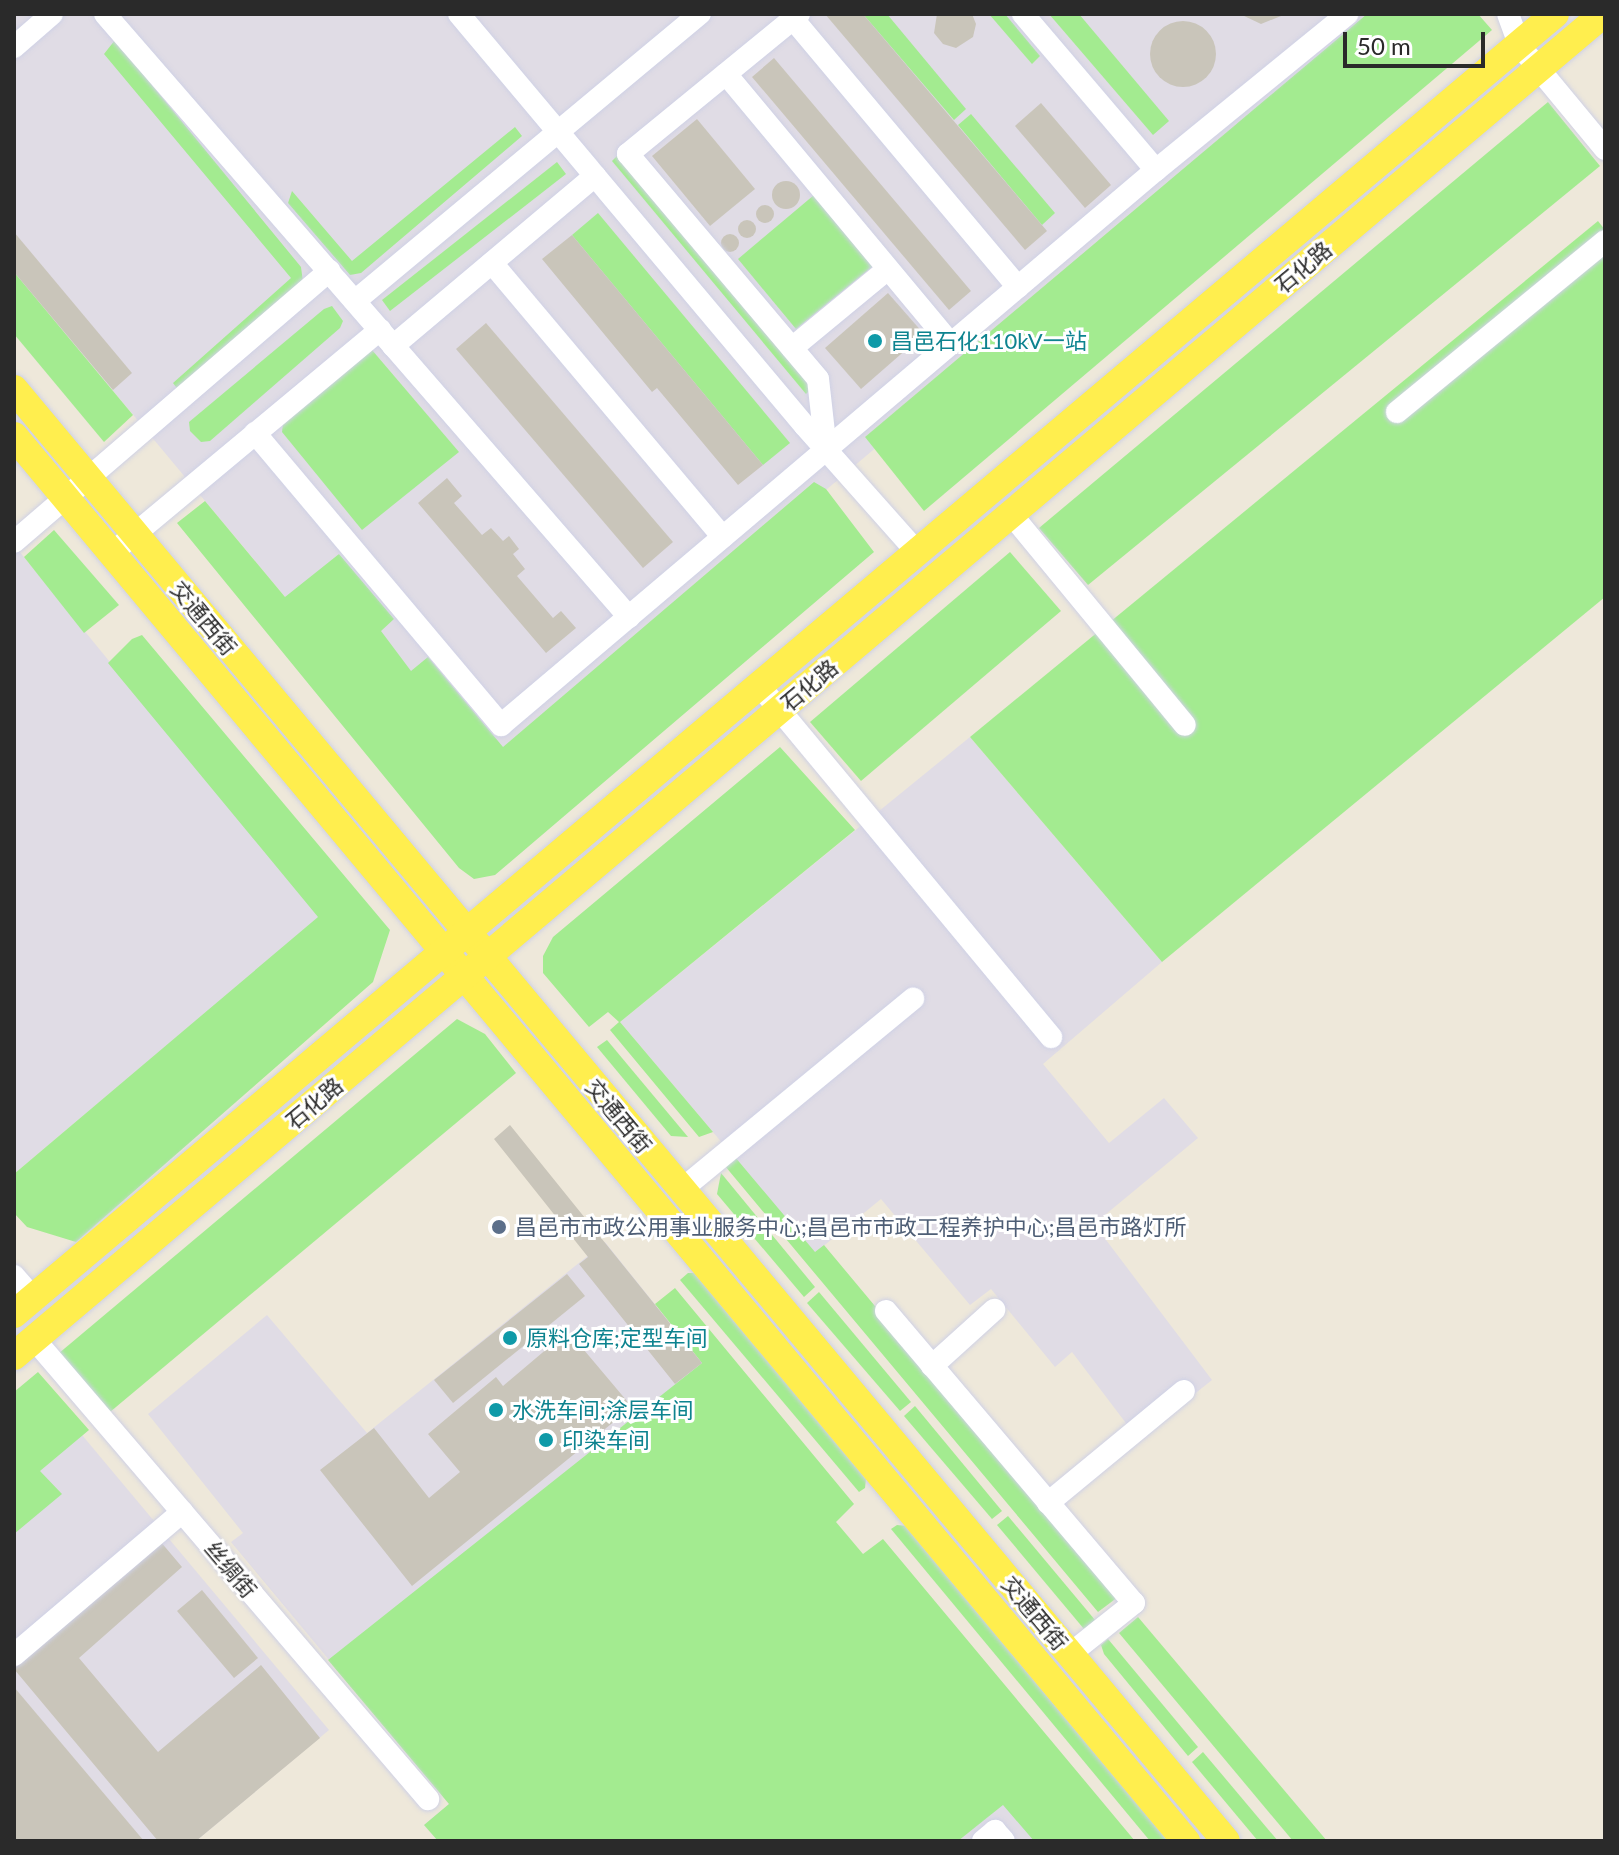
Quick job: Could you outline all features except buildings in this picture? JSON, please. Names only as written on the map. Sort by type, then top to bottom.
[{"type":"main road","name":"石化路","points":[[23,1306],[1555,14]]},
{"type":"main road","name":"石化路","points":[[24,1347],[1603,14]]},
{"type":"main road","name":"交通西街","points":[[14,389],[134,534],[454,941],[465,976],[1186,1841]]},
{"type":"main road","name":"交通西街","points":[[14,436],[112,553],[454,941],[487,957],[1226,1841]]},
{"type":"street","points":[[14,47],[52,14]]},
{"type":"street","points":[[105,14],[629,617]]},
{"type":"street","points":[[459,14],[826,450],[916,551]]},
{"type":"street","points":[[355,301],[700,14]]},
{"type":"street","points":[[1023,14],[1156,170]]},
{"type":"street","points":[[255,433],[501,725],[1156,170],[1347,14]]},
{"type":"street","points":[[1508,14],[1519,45],[1605,149]]},
{"type":"street","points":[[826,450],[818,379],[628,154],[796,16],[1018,287]]},
{"type":"street","points":[[726,74],[951,344]]},
{"type":"street","points":[[112,553],[255,433],[492,263],[595,176]]},
{"type":"street","points":[[1397,412],[1605,241]]},
{"type":"street","points":[[492,263],[723,537]]},
{"type":"street","points":[[792,348],[888,269]]},
{"type":"street","points":[[14,542],[66,498],[86,476],[329,271]]},
{"type":"street","points":[[1011,514],[1185,725]]},
{"type":"street","points":[[758,684],[1051,1037]]},
{"type":"street","points":[[681,1190],[913,999]]},
{"type":"street","points":[[14,1276],[23,1306]]},
{"type":"street","points":[[932,1366],[994,1310]]},
{"type":"street","points":[[886,1311],[1134,1603],[1070,1654]]},
{"type":"street","name":"丝绸街","points":[[24,1347],[182,1512],[428,1799]]},
{"type":"street","points":[[1048,1503],[1184,1391]]},
{"type":"street","points":[[14,1655],[182,1512]]},
{"type":"street","points":[[983,1841],[995,1831],[1004,1841]]},
{"type":"shaded area","points":[[14,14],[1387,14],[457,803],[14,272]]},
{"type":"shaded area","points":[[14,545],[319,917],[14,1174]]},
{"type":"shaded area","points":[[970,737],[1162,962],[1043,1064],[1109,1143],[1164,1098],[1198,1138],[1094,1224],[1212,1380],[1138,1439],[1072,1352],[1055,1367],[991,1289],[970,1305],[881,1199],[815,1253],[620,1022]]},
{"type":"shaded area","points":[[605,1242],[702,1363],[1102,1841],[438,1841],[424,1825],[449,1804],[231,1542],[243,1533],[148,1414],[267,1315],[367,1433]]},
{"type":"shaded area","points":[[82,1435],[329,1730],[196,1841],[14,1841],[14,1493]]},
{"type":"green space","points":[[863,14],[887,14],[966,109],[954,120]]},
{"type":"green space","points":[[989,14],[1005,14],[1040,56],[1032,64]]},
{"type":"green space","points":[[1049,14],[1079,14],[1169,121],[1153,135]]},
{"type":"green space","points":[[1367,14],[1478,14],[1492,30],[924,511],[865,437]]},
{"type":"green space","points":[[115,40],[301,267],[303,282],[179,391],[173,383],[291,278],[104,54]]},
{"type":"green space","points":[[1548,102],[1600,166],[1088,585],[1039,528]]},
{"type":"green space","points":[[971,114],[1055,213],[1042,225],[958,125]]},
{"type":"green space","points":[[515,127],[522,136],[361,273],[350,275],[288,203],[292,191],[352,261]]},
{"type":"green space","points":[[619,154],[813,387],[806,394],[612,161]]},
{"type":"green space","points":[[557,162],[566,174],[390,311],[382,300]]},
{"type":"green space","points":[[814,195],[873,266],[796,329],[738,259]]},
{"type":"green space","points":[[598,213],[790,443],[763,465],[572,235]]},
{"type":"green space","points":[[1598,221],[1605,230],[1605,597],[1162,962],[970,737]]},
{"type":"green space","points":[[14,272],[133,415],[104,442],[14,334]]},
{"type":"green space","points":[[332,306],[343,321],[340,328],[210,441],[201,442],[190,431],[189,422],[324,309]]},
{"type":"green space","points":[[372,350],[459,452],[362,530],[282,432],[283,423]]},
{"type":"green space","points":[[814,482],[826,489],[874,552],[495,875],[474,879],[459,868],[177,523],[205,501],[285,597],[339,554],[394,619],[381,631],[411,671],[428,657],[503,747]]},
{"type":"green space","points":[[54,530],[119,605],[84,633],[24,557]]},
{"type":"green space","points":[[1010,552],[1061,611],[861,781],[810,722]]},
{"type":"green space","points":[[142,635],[390,930],[373,982],[76,1242],[27,1227],[14,1213],[14,1174],[318,917],[108,663],[132,639]]},
{"type":"green space","points":[[780,747],[855,830],[620,1022],[713,1132],[699,1137],[610,1030],[619,1022],[608,1012],[589,1027],[543,973],[543,956],[553,937]]},
{"type":"green space","points":[[457,1019],[485,1034],[516,1073],[110,1412],[58,1354]]},
{"type":"green space","points":[[607,1040],[688,1137],[671,1136],[597,1047]]},
{"type":"green space","points":[[735,1157],[815,1252],[824,1245],[1118,1597],[1098,1612],[725,1166]]},
{"type":"green space","points":[[721,1173],[815,1287],[804,1297],[717,1194]]},
{"type":"green space","points":[[688,1273],[695,1273],[866,1479],[865,1488],[859,1492],[680,1280]]},
{"type":"green space","points":[[675,1288],[854,1504],[836,1522],[863,1554],[883,1539],[1135,1841],[1034,1841],[1003,1805],[958,1841],[438,1841],[424,1825],[449,1804],[328,1660],[702,1363],[655,1304]]},
{"type":"green space","points":[[819,1292],[911,1402],[900,1411],[807,1303]]},
{"type":"green space","points":[[38,1372],[89,1430],[40,1471],[62,1494],[14,1534],[14,1392]]},
{"type":"green space","points":[[915,1406],[1002,1511],[992,1519],[904,1416]]},
{"type":"green space","points":[[1008,1516],[1095,1620],[1084,1629],[997,1525]]},
{"type":"green space","points":[[897,1525],[907,1526],[1168,1841],[1150,1841],[891,1529]]},
{"type":"green space","points":[[1138,1617],[1327,1841],[1293,1841],[1119,1633]]},
{"type":"green space","points":[[1108,1639],[1198,1747],[1188,1756],[1104,1654],[1101,1645]]},
{"type":"green space","points":[[1203,1752],[1278,1841],[1258,1841],[1192,1762]]},
{"type":"place","name":"昌邑石化110kV一站","points":[[875,341]]},
{"type":"place","name":"昌邑市市政公用事业服务中心;昌邑市市政工程养护中心;昌邑市路灯所","points":[[499,1227]]},
{"type":"place","name":"原料仓库;定型车间","points":[[510,1338]]},
{"type":"place","name":"水洗车间;涂层车间","points":[[496,1410]]},
{"type":"place","name":"印染车间","points":[[546,1440]]}]
